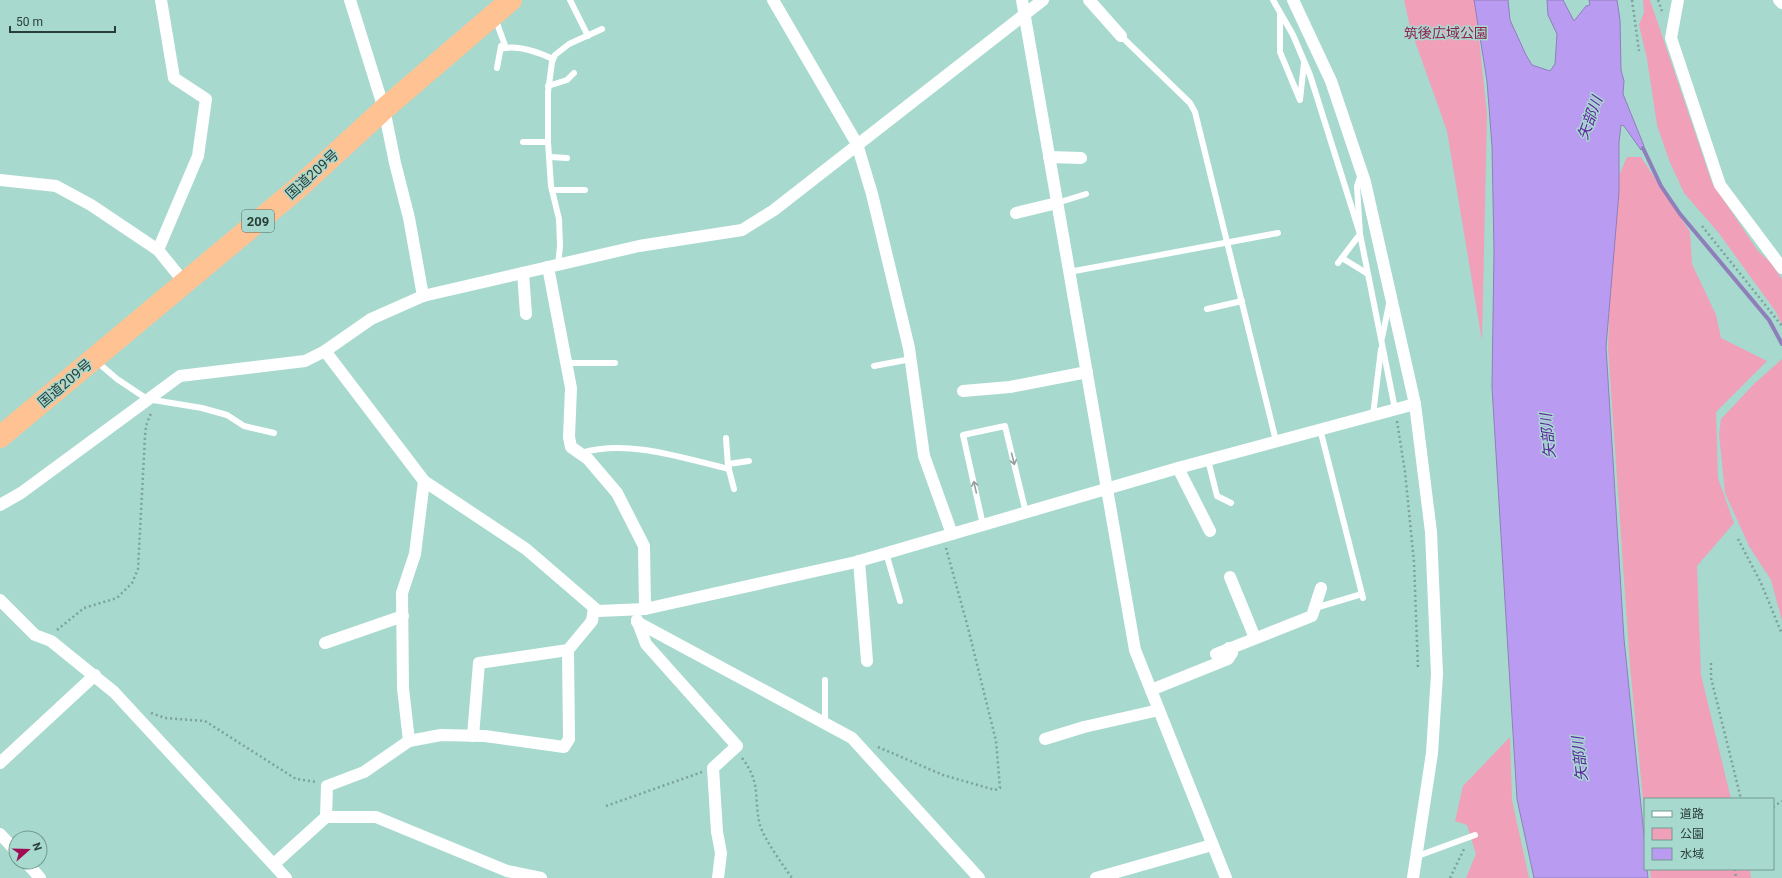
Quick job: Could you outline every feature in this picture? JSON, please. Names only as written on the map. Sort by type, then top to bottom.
[{"type":"highway","name":"国道209号","points":[[0,436],[298,188],[499,7]]},
{"type":"street","points":[[158,250],[198,156],[206,99],[174,78],[161,0]]},
{"type":"street","points":[[350,0],[384,109],[395,163],[410,218],[423,296]]},
{"type":"street","points":[[773,0],[857,144],[872,194],[911,359],[924,456],[947,535]]},
{"type":"street","points":[[1022,0],[1135,650],[1226,878]]},
{"type":"street","points":[[0,505],[21,493],[152,400],[180,376],[305,361],[326,351],[371,319],[423,296],[639,246],[742,230],[774,210],[1043,0]]},
{"type":"street","points":[[1089,0],[1121,36]]},
{"type":"street","points":[[1293,0],[1331,82],[1362,172],[1415,404],[1431,532],[1437,674],[1432,753],[1413,878]]},
{"type":"street","points":[[1678,0],[1671,38],[1720,185],[1782,268]]},
{"type":"street","points":[[1779,0],[1782,3]]},
{"type":"street","points":[[1049,157],[1081,158]]},
{"type":"street","points":[[0,180],[56,186],[91,205],[158,250],[184,282]]},
{"type":"street","points":[[1016,213],[1057,203]]},
{"type":"street","points":[[553,266],[571,388],[569,437],[571,447],[605,477],[617,493],[644,546],[645,609]]},
{"type":"street","points":[[523,273],[526,314]]},
{"type":"street","points":[[326,351],[424,481],[526,549],[598,611],[645,609],[859,561],[1108,490],[1178,468],[1415,404]]},
{"type":"street","points":[[963,392],[1010,387],[1087,372]]},
{"type":"street","points":[[1178,468],[1210,531]]},
{"type":"street","points":[[409,741],[403,688],[402,593],[414,554],[424,481]]},
{"type":"street","points":[[859,561],[868,661]]},
{"type":"street","points":[[1230,577],[1255,638]]},
{"type":"street","points":[[1216,654],[1312,616],[1321,588]]},
{"type":"street","points":[[0,600],[34,635],[51,641],[95,675],[114,692],[286,878]]},
{"type":"street","points":[[326,817],[327,786],[364,772],[409,741],[441,735],[473,736],[564,746],[569,739],[568,650],[592,621],[594,608]]},
{"type":"street","points":[[632,609],[646,644],[737,746],[713,768],[717,832],[721,854],[718,878]]},
{"type":"street","points":[[326,643],[403,616]]},
{"type":"street","points":[[638,622],[852,738],[979,878]]},
{"type":"street","points":[[1151,690],[1228,659],[1232,653],[1229,648]]},
{"type":"street","points":[[473,736],[479,663],[568,650]]},
{"type":"street","points":[[0,763],[95,675]]},
{"type":"street","points":[[1045,739],[1084,727],[1159,710]]},
{"type":"street","points":[[274,864],[326,817],[376,817],[507,871],[541,878]]},
{"type":"street","points":[[0,834],[8,843]]},
{"type":"street","points":[[1096,878],[1212,845]]},
{"type":"street","points":[[33,870],[40,878]]},
{"type":"lane","points":[[570,0],[588,36]]},
{"type":"lane","points":[[1273,0],[1293,35],[1304,62],[1336,155],[1360,234],[1395,409]]},
{"type":"lane","points":[[497,68],[503,48],[499,7]]},
{"type":"lane","points":[[1280,12],[1280,52],[1300,100],[1304,62]]},
{"type":"lane","points":[[553,266],[560,246],[558,219],[552,190],[548,142],[548,86],[553,59],[555,55],[569,44],[602,30]]},
{"type":"lane","points":[[1121,36],[1190,103],[1195,112],[1228,241],[1276,442]]},
{"type":"lane","points":[[503,48],[536,51],[553,59]]},
{"type":"lane","points":[[548,86],[567,80],[574,73]]},
{"type":"lane","points":[[522,142],[548,142]]},
{"type":"lane","points":[[550,157],[566,158]]},
{"type":"lane","points":[[1362,172],[1357,186],[1360,234],[1340,260],[1368,274]]},
{"type":"lane","points":[[552,190],[585,190]]},
{"type":"lane","points":[[1057,203],[1086,194]]},
{"type":"lane","points":[[1069,272],[1228,241],[1278,233]]},
{"type":"lane","points":[[1373,415],[1382,342],[1391,296]]},
{"type":"lane","points":[[1207,309],[1242,301]]},
{"type":"lane","points":[[93,358],[116,379],[152,400],[202,408],[227,415],[244,426],[274,433]]},
{"type":"lane","points":[[874,366],[911,359]]},
{"type":"lane","points":[[567,363],[615,363]]},
{"type":"lane","points":[[983,525],[963,435],[1005,426],[1026,513]]},
{"type":"lane","points":[[1315,608],[1362,596],[1320,430]]},
{"type":"lane","points":[[726,438],[728,466],[734,489]]},
{"type":"lane","points":[[580,454],[592,450],[618,447],[650,451],[728,466],[748,462]]},
{"type":"lane","points":[[1208,460],[1217,496],[1230,503]]},
{"type":"lane","points":[[886,553],[900,601]]},
{"type":"lane","points":[[825,680],[825,723]]},
{"type":"lane","points":[[1415,857],[1473,836]]},
{"type":"path","points":[[1632,0],[1639,51]]},
{"type":"path","points":[[1702,226],[1782,326]]},
{"type":"path","points":[[45,639],[84,608],[117,598],[132,582],[138,569],[145,431],[152,400]]},
{"type":"path","points":[[1395,409],[1414,562],[1418,669]]},
{"type":"path","points":[[852,738],[860,739],[944,775],[995,790],[1000,788],[996,741],[947,535]]},
{"type":"path","points":[[1738,539],[1761,582],[1782,634]]},
{"type":"path","points":[[1711,662],[1711,678],[1741,798]]},
{"type":"path","points":[[149,712],[165,718],[205,721],[296,779],[321,783],[327,786]]},
{"type":"path","points":[[735,748],[752,770],[756,785],[760,826],[792,878]]},
{"type":"path","points":[[606,806],[713,768]]},
{"type":"path","points":[[1450,878],[1473,836]]},
{"type":"green space","name":"筑後広域公園","points":[[1404,0],[1475,0],[1487,114],[1482,341],[1447,131],[1410,27]]},
{"type":"green space","points":[[1643,0],[1650,0],[1712,183],[1758,251],[1770,262],[1782,279],[1782,325],[1776,312],[1718,232],[1684,193],[1669,160],[1657,125],[1647,59],[1639,25],[1644,12]]},
{"type":"green space","points":[[1627,157],[1641,157],[1690,232],[1692,264],[1716,315],[1721,338],[1767,361],[1716,412],[1718,478],[1734,523],[1697,566],[1701,675],[1731,798],[1644,798],[1644,809],[1630,666],[1608,348],[1614,187]]},
{"type":"green space","points":[[1782,359],[1782,621],[1771,580],[1749,546],[1725,493],[1719,434],[1721,419],[1754,384]]},
{"type":"green space","points":[[1510,737],[1512,800],[1529,878],[1466,878],[1476,854],[1467,825],[1455,821],[1463,786]]},
{"type":"green space","points":[[1650,870],[1750,870],[1751,878],[1651,878]]},
{"type":"water","name":"矢部川","points":[[1474,0],[1508,0],[1510,20],[1526,55],[1532,65],[1550,71],[1555,64],[1557,34],[1548,15],[1547,0],[1563,0],[1574,21],[1586,6],[1590,5],[1589,0],[1617,0],[1620,20],[1621,70],[1624,81],[1623,94],[1644,146],[1641,150],[1624,126],[1621,125],[1619,142],[1619,192],[1606,347],[1624,639],[1644,835],[1644,870],[1647,870],[1648,878],[1534,878],[1517,799],[1492,387],[1494,251],[1492,146],[1487,81]]},
{"type":"waterway","points":[[1643,148],[1661,186],[1680,214],[1769,320],[1782,344]]}]
